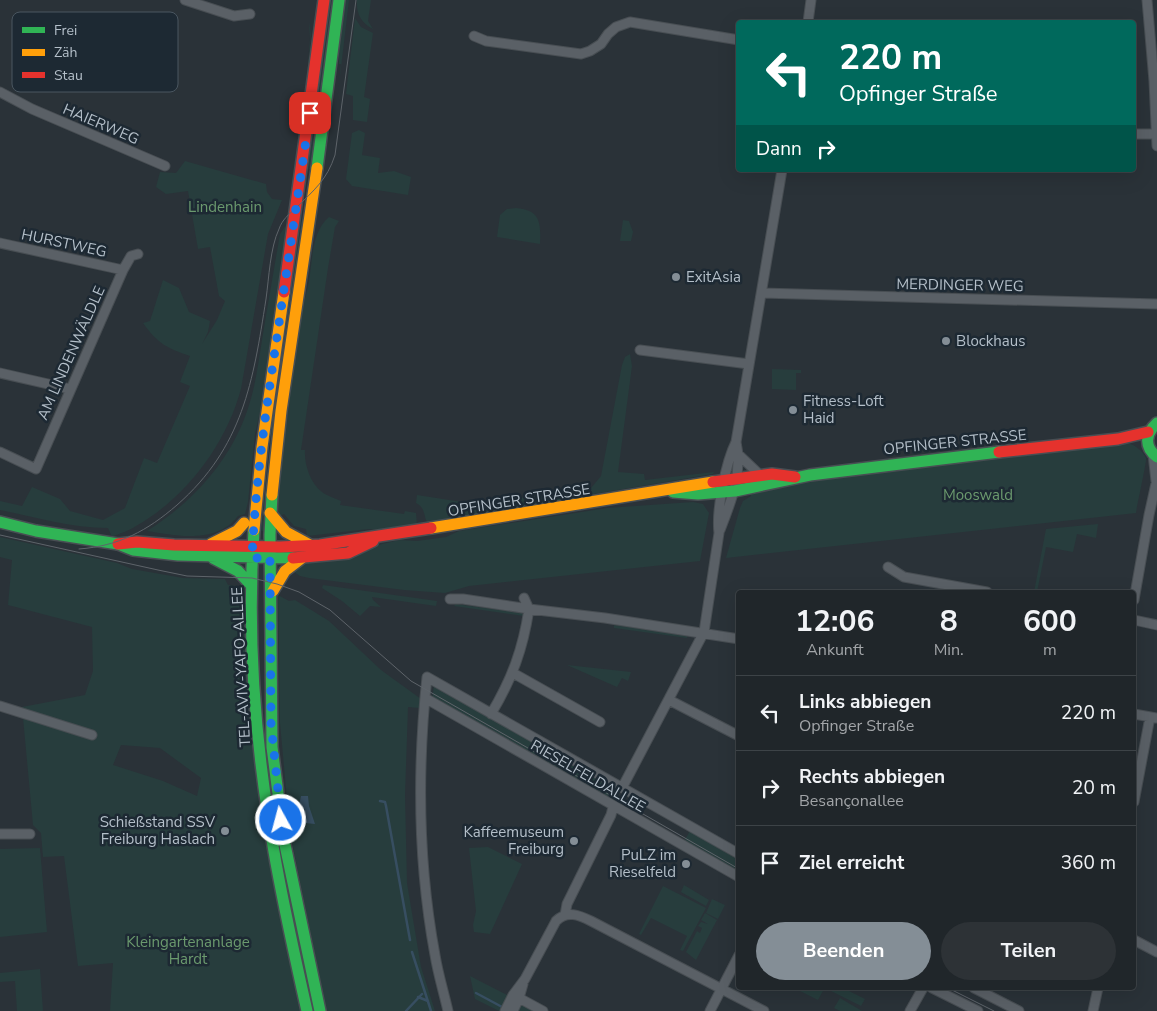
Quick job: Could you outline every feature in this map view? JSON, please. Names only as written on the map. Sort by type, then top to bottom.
[{"type":"main road","name":"TEL-AVIV-YAFO-ALLEE","points":[[307,1011],[272,842],[261,761],[254,697],[251,585],[255,506],[267,402],[308,126],[324,0]]},
{"type":"main road","name":"TEL-AVIV-YAFO-ALLEE","points":[[320,1011],[281,820],[271,723],[270,513],[281,410],[339,0]]},
{"type":"main road","points":[[1152,452],[1146,439],[1148,432],[1157,423]]},
{"type":"main road","name":"OPFINGER STRASSE","points":[[662,491],[693,494],[728,492],[772,484],[796,477],[888,464],[1118,439],[1148,432]]},
{"type":"main road","name":"OPFINGER STRASSE","points":[[1118,439],[1140,442],[1152,452]]},
{"type":"main road","name":"OPFINGER STRASSE","points":[[270,553],[310,545],[380,537],[662,491],[731,479],[756,472],[796,477]]},
{"type":"main road","points":[[251,585],[238,571],[208,551],[237,531],[255,506]]},
{"type":"main road","points":[[270,513],[286,532],[310,545]]},
{"type":"main road","name":"OPFINGER STRASSE","points":[[0,522],[45,532],[118,544],[133,550],[155,553],[253,552],[302,558],[348,553],[366,546],[380,537]]},
{"type":"main road","points":[[270,611],[273,591],[285,571],[302,558]]},
{"type":"street","points":[[185,0],[234,16],[250,14]]},
{"type":"street","points":[[808,20],[812,0]]},
{"type":"street","points":[[1147,0],[1157,146]]},
{"type":"street","points":[[474,36],[486,41],[581,54],[601,44],[616,27],[630,22],[736,40]]},
{"type":"street","name":"HAIERWEG","points":[[0,92],[32,109],[166,166]]},
{"type":"street","points":[[1136,134],[1157,134]]},
{"type":"street","points":[[731,479],[730,454],[736,442],[782,172]]},
{"type":"street","name":"HURSTWEG","points":[[0,243],[123,270]]},
{"type":"street","name":"AM LINDENWÄLDLE","points":[[0,452],[36,468],[123,270],[131,256],[138,254]]},
{"type":"street","name":"MERDINGER WEG","points":[[762,293],[1157,304]]},
{"type":"street","points":[[640,350],[749,364]]},
{"type":"street","points":[[0,374],[70,389]]},
{"type":"street","points":[[736,442],[740,456],[756,472]]},
{"type":"street","points":[[1136,590],[1148,514],[1157,480],[1152,452]]},
{"type":"street","points":[[622,788],[704,632],[718,533],[731,479],[740,456]]},
{"type":"street","points":[[888,567],[904,577],[976,590]]},
{"type":"street","points":[[491,714],[513,673],[525,635],[529,609],[524,598]]},
{"type":"street","points":[[450,599],[463,599],[704,632],[736,638]]},
{"type":"street","points":[[1136,620],[1157,625]]},
{"type":"street","points":[[513,673],[600,722]]},
{"type":"street","name":"RIESELFELDALLEE","points":[[736,852],[427,677],[425,698],[736,876]]},
{"type":"street","points":[[425,698],[420,792],[421,849],[435,956],[448,1011]]},
{"type":"street","points":[[669,700],[736,734]]},
{"type":"street","points":[[0,706],[92,735]]},
{"type":"street","points":[[1136,714],[1153,718],[1136,793]]},
{"type":"street","points":[[565,915],[566,904],[611,815],[613,807]]},
{"type":"street","points":[[0,834],[30,834]]},
{"type":"street","points":[[505,1011],[514,1004],[552,927],[560,917],[578,915],[764,1011]]},
{"type":"street","points":[[1136,941],[1157,952]]},
{"type":"street","points":[[710,1011],[736,961]]},
{"type":"street","points":[[910,1011],[922,990]]},
{"type":"street","points":[[936,990],[978,1011]]},
{"type":"street","points":[[978,990],[1019,1011]]},
{"type":"street","points":[[1093,1011],[1098,990]]},
{"type":"street","points":[[514,1004],[543,1011]]},
{"type":"green space","points":[[328,0],[335,0],[313,169],[308,169]]},
{"type":"green space","points":[[343,0],[349,0],[338,93],[341,64],[339,64],[339,35]]},
{"type":"green space","points":[[357,0],[371,0],[368,21],[373,29],[365,24],[360,17],[357,10]]},
{"type":"green space","points":[[355,18],[361,27],[373,33],[364,97],[370,99],[367,122],[353,120],[353,96],[346,94]]},
{"type":"green space","points":[[309,22],[311,34],[308,92],[296,177],[293,178],[307,76],[310,39]]},
{"type":"green space","points":[[359,130],[365,133],[362,155],[380,158],[378,173],[394,171],[411,177],[408,195],[352,186],[346,179],[352,133]]},
{"type":"green space","name":"Lindenhain","points":[[185,161],[266,184],[267,192],[272,199],[282,200],[268,234],[241,389],[225,430],[215,449],[188,484],[172,500],[133,528],[112,537],[108,528],[67,524],[0,510],[0,501],[22,506],[32,487],[60,499],[70,511],[103,520],[125,508],[144,458],[157,463],[190,386],[180,382],[190,356],[164,344],[153,336],[143,323],[150,321],[163,280],[179,288],[189,312],[210,321],[208,332],[202,344],[217,320],[225,301],[219,296],[210,247],[198,249],[188,191],[166,194],[156,187],[160,172],[176,173]]},
{"type":"green space","points":[[516,208],[530,211],[537,218],[540,229],[540,244],[497,237],[500,215],[507,209]]},
{"type":"green space","points":[[305,213],[264,531],[261,531],[271,437],[272,397],[301,222]]},
{"type":"green space","points":[[329,217],[339,221],[335,227],[328,268],[301,450],[305,450],[307,467],[314,484],[324,493],[341,501],[340,505],[404,514],[405,511],[416,513],[417,524],[385,530],[369,529],[307,536],[306,529],[294,526],[284,514],[278,517],[276,503],[300,316],[308,286],[315,240],[318,231]]},
{"type":"green space","points":[[290,219],[262,403],[255,434],[245,514],[238,516],[219,531],[208,534],[183,536],[147,531],[178,508],[206,481],[218,466],[238,432],[246,414],[254,387],[280,234]]},
{"type":"green space","points":[[623,220],[629,221],[633,232],[631,241],[620,241]]},
{"type":"green space","points":[[630,354],[632,366],[618,472],[644,474],[645,480],[714,472],[713,474],[564,499],[560,506],[428,524],[423,510],[416,503],[417,495],[474,502],[575,493],[591,488],[601,476],[622,365],[625,357]]},
{"type":"green space","points":[[772,369],[801,370],[801,373],[796,373],[796,390],[772,389]]},
{"type":"green space","name":"Mooswald","points":[[1128,443],[1143,453],[1146,458],[1136,513],[726,558],[740,508],[743,501],[751,496],[751,491],[790,483],[979,459]]},
{"type":"green space","points":[[693,502],[703,504],[709,513],[700,561],[469,586],[445,593],[404,590],[309,578],[300,576],[290,569],[298,564],[399,540],[417,541],[446,537],[459,531],[607,508]]},
{"type":"green space","points":[[1098,524],[1096,538],[1077,534],[1073,552],[1046,547],[1037,590],[1034,590],[1046,529]]},
{"type":"green space","name":"Kleingartenanlage Hardt","points":[[0,537],[117,563],[132,569],[183,578],[225,579],[228,585],[245,587],[301,1011],[110,1011],[113,963],[78,966],[64,856],[43,857],[41,833],[33,825],[22,707],[85,695],[93,671],[92,627],[8,605],[12,560],[0,557]],"holes":[[[121,745],[160,748],[201,778],[197,796],[163,781],[113,765]]]},
{"type":"green space","points":[[323,585],[437,601],[436,606],[372,597],[381,607],[370,606],[360,616],[322,588]]},
{"type":"green space","points":[[278,595],[289,601],[295,600],[329,621],[381,670],[421,699],[420,708],[408,707],[405,795],[407,883],[421,967],[435,1011],[326,1011],[290,832],[280,723]]},
{"type":"green space","points":[[456,604],[522,613],[524,616],[454,606]]},
{"type":"green space","points":[[614,625],[687,635],[687,638],[614,628]]},
{"type":"green space","points":[[567,665],[631,672],[628,681],[622,678],[617,687]]},
{"type":"green space","points":[[434,685],[619,790],[612,803],[432,700]]},
{"type":"green space","points":[[690,831],[736,856],[736,873],[683,843]]},
{"type":"green space","points":[[488,847],[522,864],[490,934],[474,932],[473,925],[476,911],[469,848]]},
{"type":"green space","points":[[40,848],[47,932],[0,937],[0,849]]},
{"type":"green space","points":[[684,885],[709,900],[706,906],[681,892]]},
{"type":"green space","points":[[663,886],[706,908],[683,951],[680,950],[687,936],[651,918],[641,935],[639,934]]},
{"type":"green space","points":[[712,899],[725,905],[718,919],[706,913]]},
{"type":"green space","points":[[705,913],[717,920],[696,960],[686,952],[697,931],[700,933],[702,928],[698,926],[701,922],[708,924],[701,920]]},
{"type":"green space","points":[[40,969],[43,1011],[17,1011],[15,981],[0,982],[0,973]]},
{"type":"green space","points":[[470,976],[538,1011],[499,1011],[475,999]]},
{"type":"green space","points":[[798,990],[823,990],[818,1000]]},
{"type":"green space","points":[[829,990],[847,990],[865,999],[861,1006]]},
{"type":"green space","points":[[840,998],[862,1011],[840,1011],[834,1008]]},
{"type":"water","points":[[301,796],[308,796],[315,824],[305,823],[297,814]]},
{"type":"waterway","points":[[380,801],[385,802],[386,806],[410,940]]},
{"type":"waterway","points":[[412,952],[431,1011]]},
{"type":"waterway","points":[[476,993],[504,1008]]},
{"type":"waterway","points":[[406,1011],[422,994]]},
{"type":"waterway","points":[[418,997],[428,1001]]},
{"type":"tram line","points":[[79,549],[120,541],[143,530],[166,514],[199,483],[217,460],[231,436],[250,385],[266,299],[272,254],[280,226],[288,215],[324,178],[335,155],[356,0]]},
{"type":"tram line","points":[[0,535],[187,576],[252,578],[299,592],[330,610],[411,681],[736,867]]},
{"type":"tram line","points":[[952,990],[994,1011]]},
{"type":"traffic: fast","points":[[317,168],[339,0]]},
{"type":"traffic: fast","points":[[1157,423],[1148,436],[1148,445],[1157,457]]},
{"type":"traffic: fast","points":[[673,492],[698,494],[735,491],[810,475],[999,452]]},
{"type":"traffic: fast","points":[[272,495],[270,535],[272,747],[284,840],[320,1011]]},
{"type":"traffic: fast","points":[[0,522],[36,531],[118,544],[133,550],[178,555],[293,558]]},
{"type":"traffic: fast","points":[[254,530],[251,613],[258,739],[276,863],[307,1011]]},
{"type":"traffic: fast","points":[[213,558],[238,571],[251,585]]},
{"type":"traffic: slow","points":[[272,495],[281,411],[317,168]]},
{"type":"traffic: slow","points":[[254,530],[262,447],[284,292]]},
{"type":"traffic: slow","points":[[431,528],[713,482]]},
{"type":"traffic: slow","points":[[270,513],[286,532],[310,545]]},
{"type":"traffic: slow","points":[[211,544],[237,531],[244,523]]},
{"type":"traffic: slow","points":[[273,591],[285,571],[302,558]]},
{"type":"traffic: jam","points":[[284,292],[324,0]]},
{"type":"traffic: jam","points":[[999,452],[1118,439],[1148,432]]},
{"type":"traffic: jam","points":[[713,482],[772,474],[795,477]]},
{"type":"traffic: jam","points":[[118,544],[137,542],[174,545],[280,547],[320,545],[431,528]]},
{"type":"traffic: jam","points":[[293,558],[348,553],[373,541]]},
{"type":"place","name":"ExitAsia","points":[[676,277]]},
{"type":"place","name":"Blockhaus","points":[[946,341]]},
{"type":"place","name":"Fitness-Loft Haid","points":[[793,410]]},
{"type":"place","name":"Schießstand SSV Freiburg Haslach","points":[[225,831]]},
{"type":"place","name":"Kaffeemuseum Freiburg","points":[[574,841]]},
{"type":"place","name":"PuLZ im Rieselfeld","points":[[686,864]]},
{"type":"route","points":[[281,820],[272,747],[270,558],[252,558],[255,506],[264,427],[310,113]]}]
